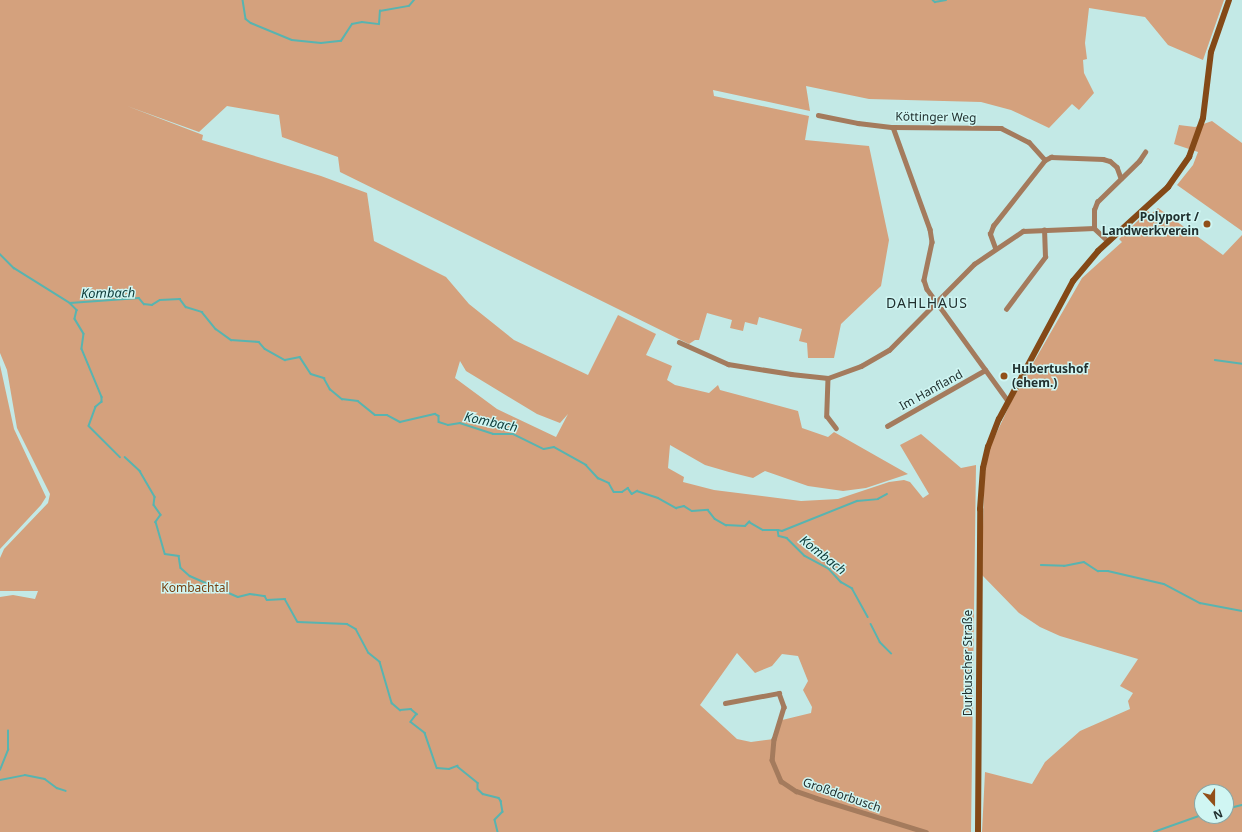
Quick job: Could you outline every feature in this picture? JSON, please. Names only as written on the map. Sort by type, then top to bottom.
[{"type":"main road","name":"Durbuscher Straße","points":[[978,832],[980,494],[988,447],[1008,401],[1064,295],[1081,270],[1108,242],[1168,187],[1189,157],[1203,118],[1212,47],[1228,0]]},
{"type":"street","name":"Köttinger Weg","points":[[818,115],[858,124],[893,127],[1001,128],[1029,142],[1045,160]]},
{"type":"street","points":[[893,127],[930,229],[932,242],[924,280],[936,301],[1008,401]]},
{"type":"street","points":[[1108,242],[1094,228],[1094,210],[1097,202],[1139,161],[1144,152]]},
{"type":"street","points":[[995,248],[990,234],[993,226],[1045,160],[1051,157],[1103,159],[1117,167],[1121,178]]},
{"type":"street","points":[[679,342],[728,364],[828,378],[861,366],[889,350],[974,264],[995,248],[1023,232],[1094,228]]},
{"type":"street","points":[[1006,309],[1045,257],[1044,230]]},
{"type":"street","name":"Im Hanfland","points":[[887,426],[985,370]]},
{"type":"street","points":[[828,378],[827,416],[836,428]]},
{"type":"street","name":"Großdorbusch","points":[[724,703],[779,693],[784,707],[774,739],[772,760],[781,781],[811,796],[926,832]]},
{"type":"green space","name":"Kombachtal","points":[[0,0],[1224,0],[1203,60],[1168,45],[1145,17],[1089,8],[1085,43],[1087,59],[1083,60],[1084,73],[1094,93],[1079,110],[1072,104],[1049,128],[1011,110],[981,102],[869,99],[806,86],[810,111],[713,90],[714,96],[809,116],[805,140],[869,146],[889,240],[881,286],[841,324],[834,358],[808,358],[807,343],[799,341],[802,329],[759,317],[757,325],[745,322],[743,331],[730,328],[732,320],[707,313],[699,340],[695,340],[689,344],[340,172],[338,157],[282,137],[279,115],[227,106],[199,132],[127,106],[203,135],[202,140],[321,176],[367,193],[374,241],[446,277],[469,304],[514,340],[588,375],[618,315],[656,334],[646,355],[672,366],[667,380],[675,385],[709,393],[718,385],[720,390],[798,411],[802,428],[828,437],[834,432],[908,474],[866,488],[843,491],[808,486],[765,471],[753,478],[729,472],[705,465],[670,445],[668,468],[684,477],[683,482],[714,490],[801,501],[838,499],[889,482],[904,480],[910,482],[923,498],[929,494],[900,445],[921,434],[961,468],[976,465],[971,832],[0,832],[0,597],[13,595],[35,599],[38,591],[0,591],[0,558],[4,549],[48,503],[50,494],[17,428],[7,370],[0,353]],"holes":[[[460,361],[466,371],[537,414],[560,423],[568,414],[556,437],[497,409],[455,378]],[[737,653],[755,673],[772,666],[782,654],[798,656],[808,681],[803,690],[812,707],[811,713],[778,721],[774,739],[751,742],[737,739],[700,705]]]},
{"type":"green space","points":[[1212,121],[1242,143],[1242,231],[1177,185],[1193,165],[1198,152],[1174,144],[1179,125],[1195,127]]},
{"type":"green space","points":[[1158,208],[1223,255],[1242,235],[1242,832],[982,832],[985,772],[1032,784],[1045,762],[1080,731],[1130,709],[1128,701],[1133,693],[1120,686],[1138,659],[1060,636],[1040,627],[1019,613],[982,575],[984,479],[989,449],[1012,400],[1082,278],[1122,242],[1119,239],[1148,211],[1151,214]]},
{"type":"green space","points":[[0,365],[14,429],[46,497],[41,505],[0,549]]},
{"type":"waterway","points":[[243,0],[246,19],[251,23],[292,40],[321,43],[341,41],[352,24],[362,22],[379,24],[380,11],[409,6],[414,0]]},
{"type":"waterway","points":[[933,0],[935,2],[946,0]]},
{"type":"waterway","name":"Kombach","points":[[0,254],[14,268],[70,303],[139,298],[144,304],[152,305],[160,300],[180,299],[186,307],[202,312],[216,329],[231,340],[259,342],[265,349],[285,360],[300,357],[311,374],[324,378],[330,389],[342,399],[358,401],[375,415],[387,415],[400,422],[435,414],[439,416],[439,422],[448,425],[460,423],[493,434],[513,434],[544,449],[554,447],[586,465],[598,478],[609,483],[614,492],[622,492],[628,488],[632,494],[637,491],[658,498],[676,508],[684,506],[692,511],[708,510],[715,519],[726,525],[745,526],[749,522],[763,530],[778,530],[779,536],[787,538],[805,556],[829,569],[841,582],[852,588],[868,617]]},
{"type":"waterway","points":[[70,303],[77,310],[75,319],[84,334],[82,349],[102,397],[102,402],[96,407],[89,426],[120,457]]},
{"type":"waterway","points":[[1215,360],[1242,364]]},
{"type":"waterway","points":[[125,457],[140,471],[155,497],[154,505],[161,515],[156,522],[165,554],[179,556],[181,568],[190,576],[238,597],[250,594],[265,596],[267,600],[285,599],[298,622],[347,624],[356,629],[369,653],[380,662],[392,703],[400,710],[411,709],[417,714],[411,722],[425,733],[437,768],[449,769],[457,766],[478,783],[478,789],[483,794],[499,798],[503,812],[495,820],[498,832]]},
{"type":"waterway","name":"Kombach","points":[[778,530],[782,531],[857,501],[878,499],[887,494]]},
{"type":"waterway","points":[[1041,565],[1064,566],[1084,562],[1098,571],[1108,571],[1164,584],[1200,603],[1242,611]]},
{"type":"waterway","name":"Kombach","points":[[871,624],[880,642],[891,653]]},
{"type":"waterway","points":[[0,770],[8,750],[8,731]]},
{"type":"waterway","points":[[0,780],[25,775],[45,779],[57,788],[66,791]]},
{"type":"waterway","points":[[1234,807],[1242,805]]},
{"type":"waterway","points":[[1154,832],[1194,818]]},
{"type":"place","name":"Polyport / Landwerkverein","points":[[1207,224]]},
{"type":"place","name":"Hubertushof (ehem.)","points":[[1004,376]]},
{"type":"district","name":"DAHLHAUS","points":[[927,303]]}]
